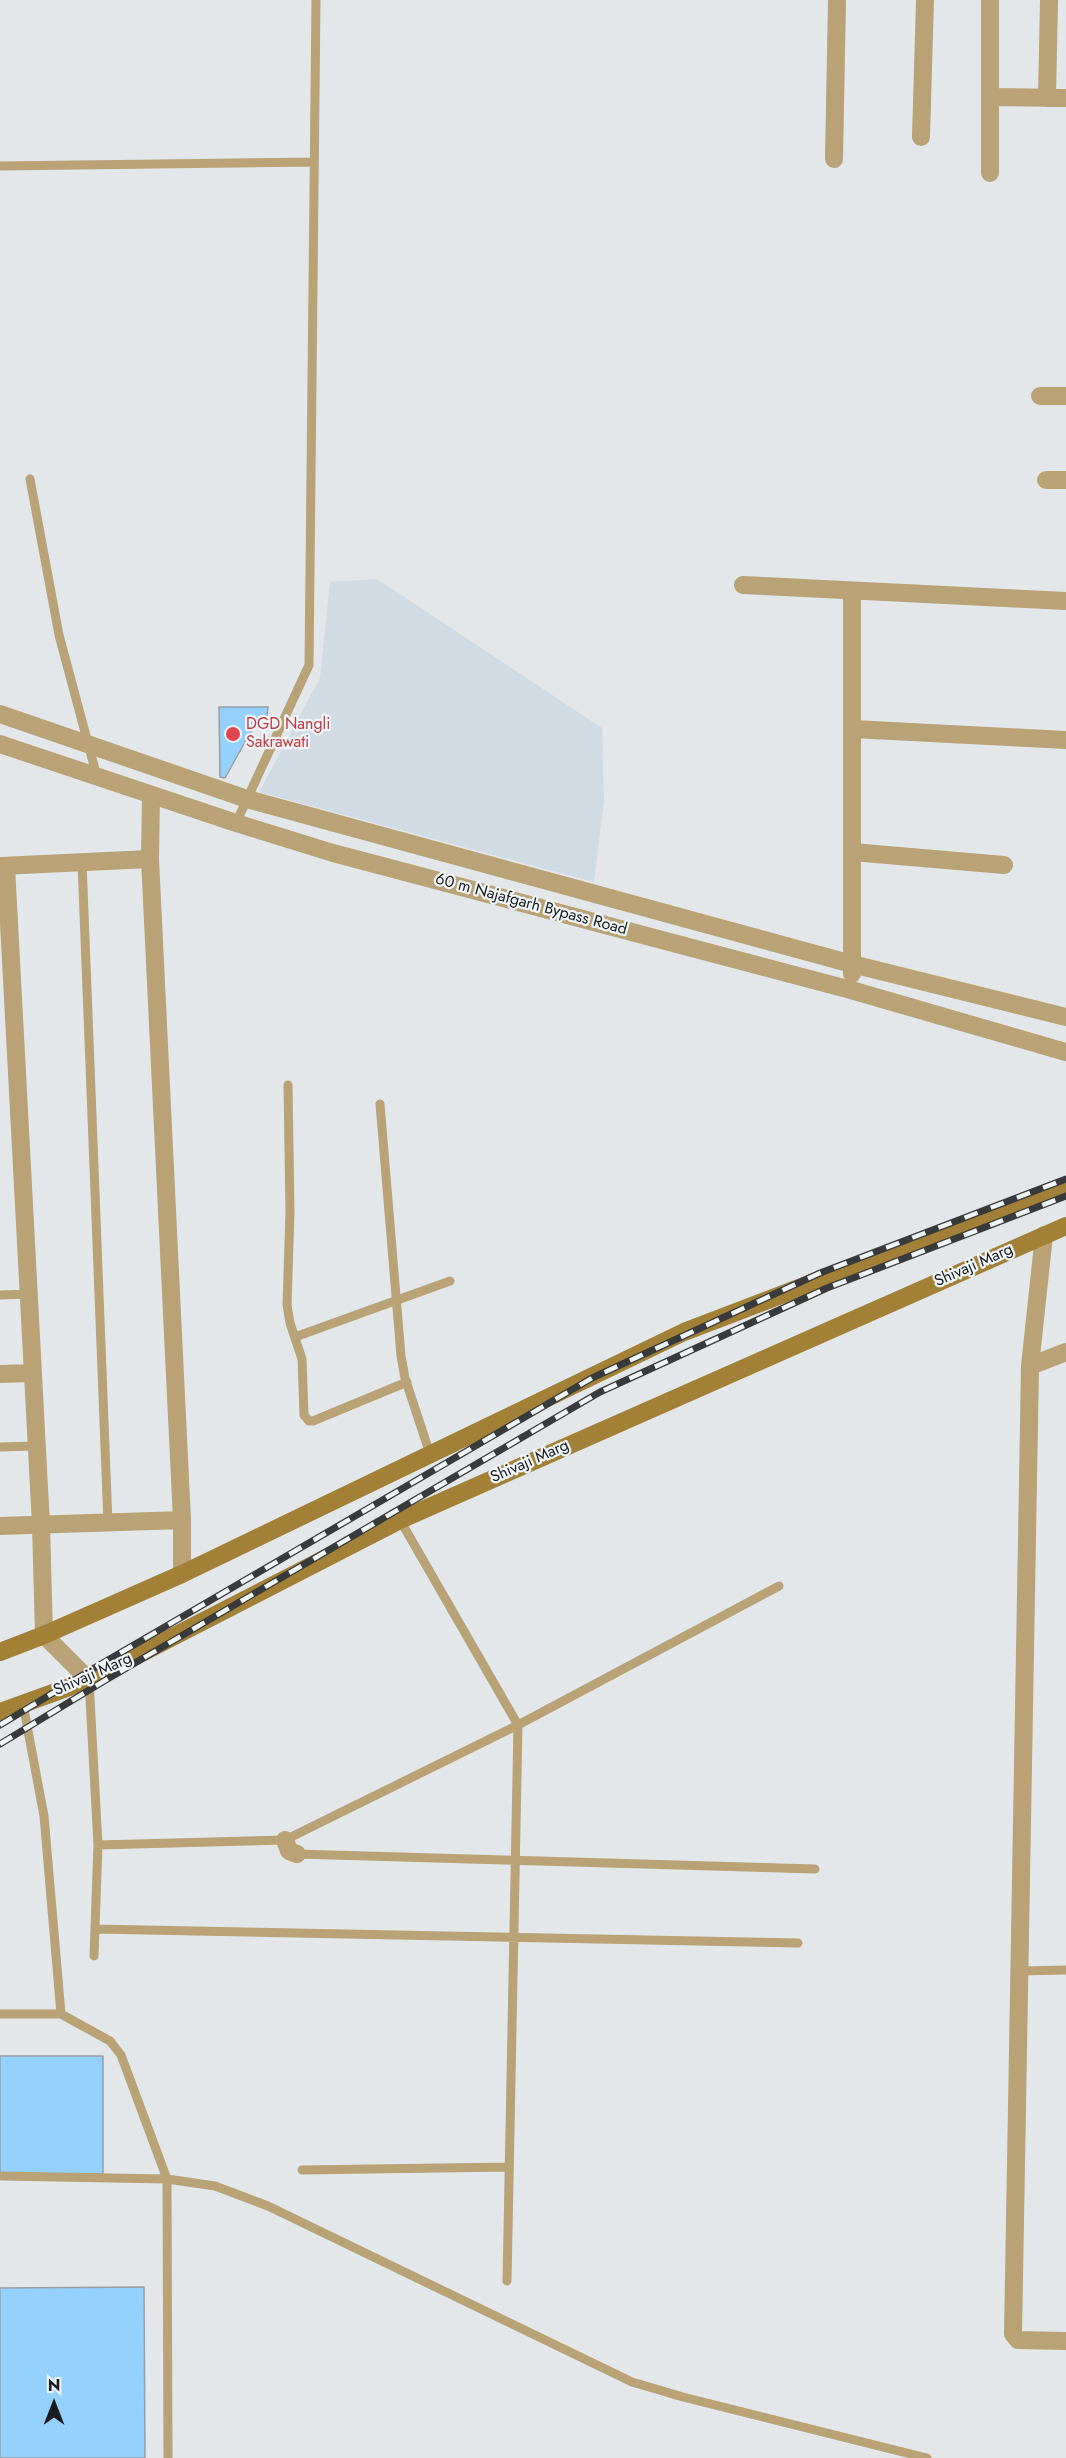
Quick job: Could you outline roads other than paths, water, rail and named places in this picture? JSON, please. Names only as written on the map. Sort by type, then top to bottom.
[{"type":"main road","points":[[0,1652],[182,1574],[684,1332],[1066,1186]]},
{"type":"main road","name":"Shivaji Marg","points":[[0,1712],[89,1680],[400,1520],[1066,1226]]},
{"type":"street","points":[[834,159],[837,0]]},
{"type":"street","points":[[921,137],[925,0]]},
{"type":"street","points":[[990,0],[990,173]]},
{"type":"street","points":[[1047,98],[1049,0]]},
{"type":"street","points":[[990,97],[1066,98]]},
{"type":"street","points":[[1040,396],[1066,396]]},
{"type":"street","points":[[1046,480],[1066,480]]},
{"type":"street","points":[[743,585],[1066,601]]},
{"type":"street","points":[[851,990],[852,591]]},
{"type":"street","name":"60 m Najafgarh Bypass Road","points":[[0,714],[247,799],[852,964],[1066,1017]]},
{"type":"street","points":[[853,729],[1066,740]]},
{"type":"street","name":"60 m Najafgarh Bypass Road","points":[[0,744],[333,853],[851,990],[1066,1052]]},
{"type":"street","points":[[151,795],[150,859],[182,1520],[182,1574]]},
{"type":"street","points":[[852,852],[1004,865]]},
{"type":"street","points":[[89,1680],[44,1635],[41,1525],[29,1294],[9,1095],[3,866],[150,859]]},
{"type":"street","points":[[1044,1235],[1030,1366],[1013,2334],[1018,2340],[1066,2341]]},
{"type":"street","points":[[1030,1366],[1066,1352]]},
{"type":"street","points":[[0,1374],[32,1372]]},
{"type":"street","points":[[0,1526],[182,1520]]},
{"type":"street","points":[[285,1840],[289,1851],[297,1854]]},
{"type":"lane","points":[[236,823],[309,665],[316,0]]},
{"type":"lane","points":[[0,166],[314,162]]},
{"type":"lane","points":[[30,479],[58,635],[97,777]]},
{"type":"lane","points":[[82,862],[108,1522]]},
{"type":"lane","points":[[288,1085],[290,1212],[287,1305],[303,1369],[304,1415],[309,1421],[407,1382]]},
{"type":"lane","points":[[380,1104],[401,1356],[430,1454]]},
{"type":"lane","points":[[295,1337],[395,1303],[450,1281]]},
{"type":"lane","points":[[0,1295],[29,1294]]},
{"type":"lane","points":[[0,1447],[36,1446]]},
{"type":"lane","points":[[400,1520],[518,1725],[507,2281]]},
{"type":"lane","points":[[98,1845],[285,1840],[518,1725],[778,1586]]},
{"type":"lane","points":[[89,1680],[98,1845],[94,1956]]},
{"type":"lane","points":[[23,1704],[44,1816],[61,2014]]},
{"type":"lane","points":[[297,1854],[815,1869]]},
{"type":"lane","points":[[95,1929],[798,1943]]},
{"type":"lane","points":[[1020,1971],[1066,1970]]},
{"type":"lane","points":[[0,2014],[61,2014],[110,2042],[121,2055],[167,2179],[168,2458]]},
{"type":"lane","points":[[302,2170],[509,2167]]},
{"type":"lane","points":[[0,2175],[167,2179],[215,2186],[268,2206],[632,2382],[682,2397],[927,2458]]},
{"type":"railway","points":[[0,1725],[592,1378],[820,1273],[1066,1179]]},
{"type":"railway","points":[[0,1744],[600,1392],[827,1288],[1066,1196]]},
{"type":"place","name":"DGD Nangli Sakrawati","points":[[233,734]]}]
